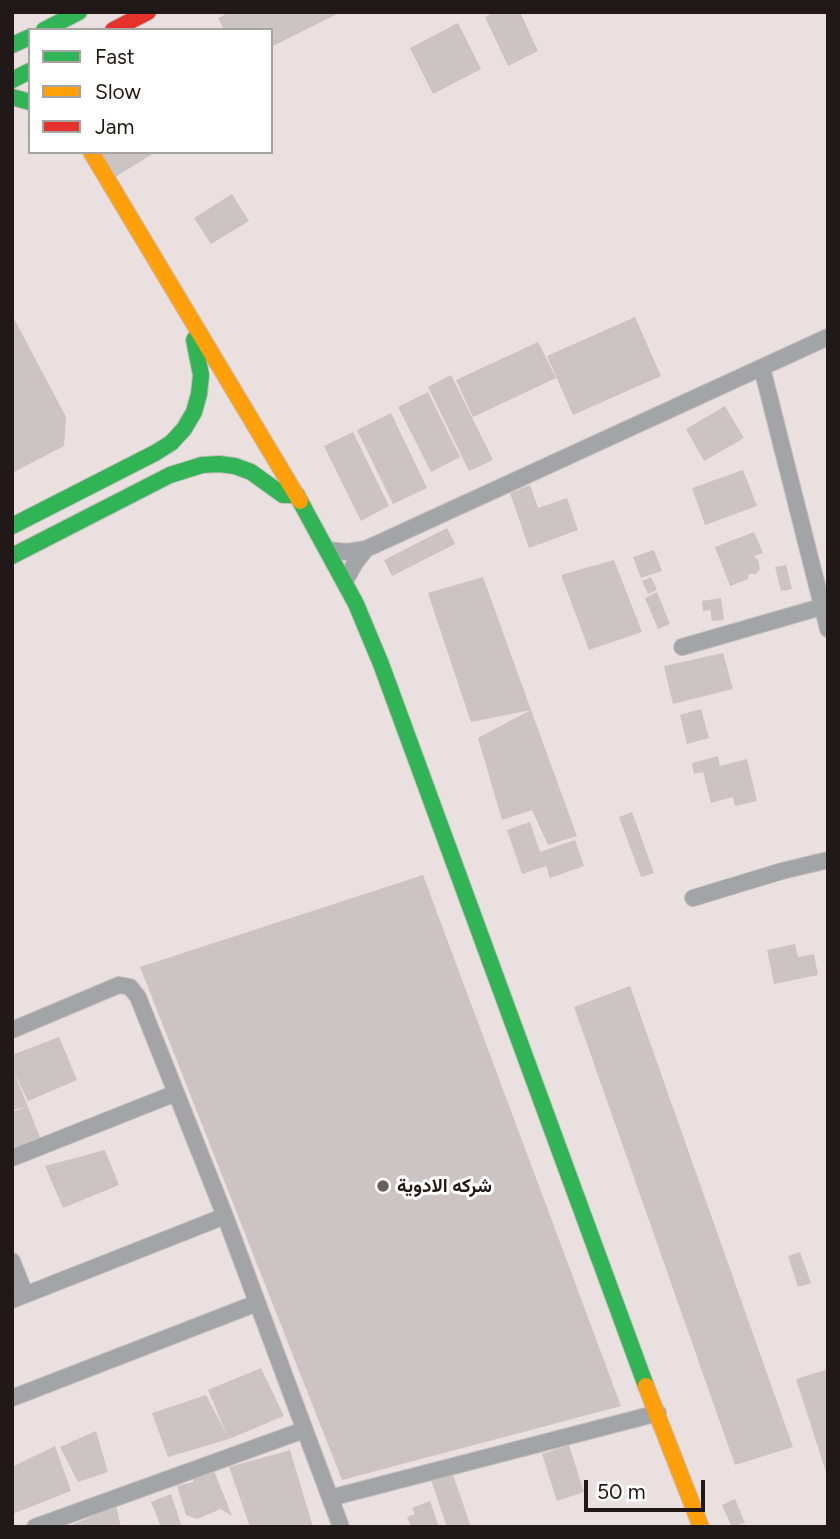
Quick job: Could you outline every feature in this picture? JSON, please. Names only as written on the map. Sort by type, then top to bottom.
[{"type":"main road","points":[[48,28],[79,12]]},
{"type":"main road","points":[[117,28],[148,12]]},
{"type":"main road","points":[[12,45],[28,38]]},
{"type":"main road","points":[[12,80],[28,72]]},
{"type":"main road","points":[[92,154],[297,495],[345,581],[368,632],[546,1111],[629,1344],[701,1527]]},
{"type":"main road","points":[[12,526],[171,443],[194,412],[199,394],[201,375],[194,340],[199,333]]},
{"type":"main road","points":[[12,556],[170,475],[202,465],[235,466],[251,472],[283,495],[297,495]]},
{"type":"street","points":[[328,550],[347,552],[366,549],[828,337]]},
{"type":"street","points":[[762,368],[825,606],[828,629]]},
{"type":"street","points":[[345,581],[366,549]]},
{"type":"street","points":[[682,647],[825,606]]},
{"type":"street","points":[[694,898],[828,860]]},
{"type":"street","points":[[12,1030],[119,985],[130,987],[138,997],[225,1216],[341,1527]]},
{"type":"street","points":[[12,1158],[176,1093]]},
{"type":"street","points":[[12,1261],[19,1297],[225,1216]]},
{"type":"street","points":[[12,1398],[257,1303]]},
{"type":"street","points":[[330,1498],[658,1413]]},
{"type":"street","points":[[46,1525],[304,1430]]},
{"type":"building","points":[[230,12],[341,12],[273,46],[273,28],[223,28],[218,18]]},
{"type":"building","points":[[495,12],[520,12],[538,51],[508,66],[485,17]]},
{"type":"building","points":[[458,23],[481,69],[433,94],[410,48]]},
{"type":"building","points":[[101,154],[153,154],[115,177]]},
{"type":"building","points":[[232,194],[249,221],[211,244],[194,218]]},
{"type":"building","points":[[12,315],[66,417],[64,446],[12,473]]},
{"type":"building","points":[[635,317],[661,376],[573,415],[547,356]]},
{"type":"building","points":[[538,342],[556,378],[473,417],[456,380]]},
{"type":"building","points":[[451,375],[493,460],[469,471],[428,387]]},
{"type":"building","points":[[428,392],[460,457],[431,472],[398,407]]},
{"type":"building","points":[[725,406],[744,438],[704,461],[686,429]]},
{"type":"building","points":[[391,413],[427,488],[393,504],[357,430]]},
{"type":"building","points":[[353,432],[389,506],[361,521],[324,446]]},
{"type":"building","points":[[743,470],[757,506],[705,525],[692,488]]},
{"type":"building","points":[[530,485],[538,508],[567,498],[578,530],[529,548],[510,493]]},
{"type":"building","points":[[447,528],[455,544],[392,576],[384,560]]},
{"type":"building","points":[[754,532],[763,553],[754,556],[760,569],[756,574],[749,574],[748,579],[730,586],[715,547]]},
{"type":"building","points":[[654,550],[662,571],[641,578],[633,557]]},
{"type":"building","points":[[614,560],[642,632],[589,650],[561,575]]},
{"type":"building","points":[[786,565],[792,589],[781,591],[775,567]]},
{"type":"building","points":[[483,577],[531,710],[471,722],[428,593]]},
{"type":"building","points":[[651,577],[657,590],[648,594],[642,581]]},
{"type":"building","points":[[657,592],[670,624],[658,629],[645,598]]},
{"type":"building","points":[[721,598],[724,620],[712,621],[710,610],[703,611],[702,601]]},
{"type":"building","points":[[723,653],[733,689],[673,704],[664,666]]},
{"type":"building","points":[[701,709],[709,738],[687,744],[680,715]]},
{"type":"building","points":[[531,710],[577,836],[548,845],[532,810],[502,820],[478,738]]},
{"type":"building","points":[[718,756],[720,766],[747,759],[757,801],[735,806],[733,797],[711,803],[703,772],[694,774],[692,763]]},
{"type":"building","points":[[632,812],[654,873],[641,877],[619,817]]},
{"type":"building","points":[[530,822],[540,852],[575,840],[584,866],[550,878],[546,866],[522,874],[507,830]]},
{"type":"building","name":"شركه الادوية","points":[[423,875],[621,1406],[342,1480],[140,967]]},
{"type":"building","points":[[795,944],[798,957],[814,954],[818,975],[774,984],[767,950]]},
{"type":"building","points":[[630,986],[793,1447],[735,1465],[574,1007]]},
{"type":"building","points":[[59,1037],[77,1080],[28,1101],[14,1072],[28,1107],[12,1110],[12,1055]]},
{"type":"building","points":[[28,1107],[43,1145],[12,1157],[12,1112]]},
{"type":"building","points":[[105,1150],[119,1185],[63,1208],[45,1166]]},
{"type":"building","points":[[800,1252],[811,1283],[798,1287],[788,1256]]},
{"type":"building","points":[[261,1368],[284,1416],[229,1439],[168,1457],[152,1413],[206,1395],[227,1435],[208,1390]]},
{"type":"building","points":[[828,1369],[828,1475],[827,1475],[796,1379]]},
{"type":"building","points":[[96,1431],[108,1472],[78,1482],[60,1447]]},
{"type":"building","points":[[569,1445],[584,1492],[557,1501],[542,1454]]},
{"type":"building","points":[[55,1446],[71,1491],[12,1514],[12,1467]]},
{"type":"building","points":[[290,1450],[313,1527],[250,1527],[229,1467]]},
{"type":"building","points":[[213,1468],[232,1516],[221,1509],[197,1519],[186,1515],[177,1486],[193,1482],[194,1475]]},
{"type":"building","points":[[452,1472],[471,1527],[447,1527],[431,1480]]},
{"type":"building","points":[[171,1494],[182,1527],[161,1527],[151,1502]]},
{"type":"building","points":[[735,1499],[745,1523],[732,1527],[722,1505]]},
{"type":"building","points":[[430,1501],[439,1527],[411,1527],[407,1517],[415,1514],[412,1508]]},
{"type":"building","points":[[116,1506],[121,1527],[67,1527]]},
{"type":"traffic: fast","points":[[48,28],[79,12]]},
{"type":"traffic: fast","points":[[12,45],[28,38]]},
{"type":"traffic: fast","points":[[12,80],[28,72]]},
{"type":"traffic: fast","points":[[12,97],[28,101]]},
{"type":"traffic: fast","points":[[12,526],[171,443],[194,412],[199,394],[201,375],[194,340],[199,333]]},
{"type":"traffic: fast","points":[[12,556],[170,475],[202,465],[235,466],[251,472],[283,495],[297,495]]},
{"type":"traffic: fast","points":[[300,501],[356,604],[381,664],[646,1386]]},
{"type":"traffic: slow","points":[[92,154],[300,501]]},
{"type":"traffic: slow","points":[[646,1386],[701,1527]]},
{"type":"traffic: jam","points":[[117,28],[148,12]]},
{"type":"place","name":"شركه الادوية","points":[[383,1186]]}]
